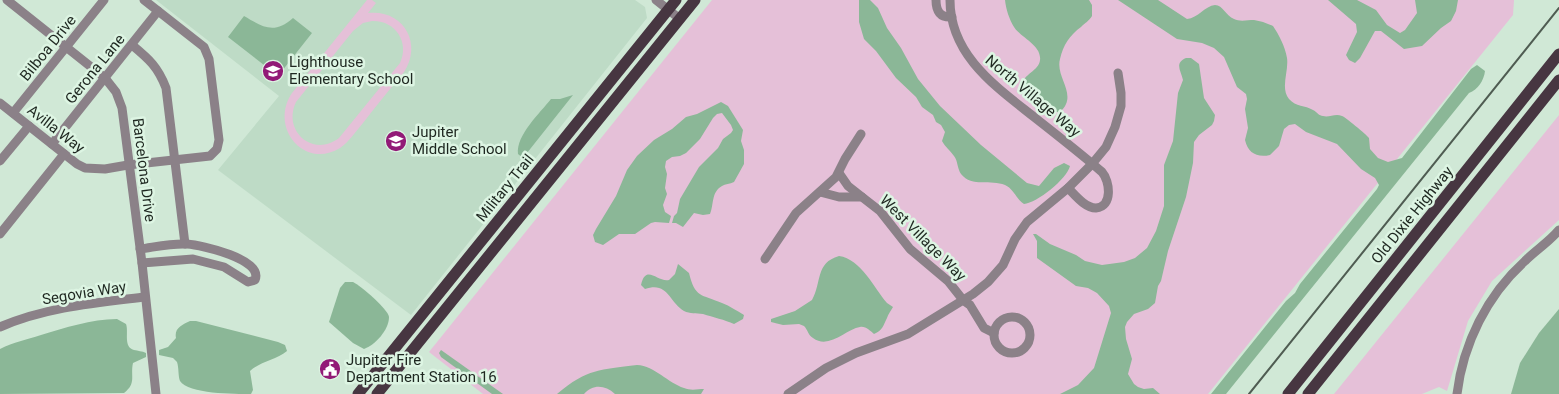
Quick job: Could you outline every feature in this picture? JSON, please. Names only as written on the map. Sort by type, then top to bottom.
[{"type":"main road","name":"Military Trail","points":[[358,394],[676,0]]},
{"type":"main road","name":"Military Trail","points":[[377,394],[695,0]]},
{"type":"main road","name":"Old Dixie Highway","points":[[1288,394],[1559,54]]},
{"type":"main road","name":"Old Dixie Highway","points":[[1308,394],[1559,80]]},
{"type":"street","name":"Barcelona Drive","points":[[7,0],[106,78],[116,92],[122,108],[142,263],[156,394]]},
{"type":"street","name":"Bilboa Drive","points":[[13,113],[104,0]]},
{"type":"street","points":[[144,0],[158,11]]},
{"type":"street","points":[[656,0],[680,19]]},
{"type":"street","name":"North Village Way","points":[[936,0],[937,10],[940,14],[952,17]]},
{"type":"street","name":"North Village Way","points":[[950,0],[956,33],[965,52],[983,75],[1092,164]]},
{"type":"street","name":"Gerona Lane","points":[[52,144],[158,11]]},
{"type":"street","name":"Avilla Way","points":[[0,103],[64,154],[85,168],[105,170],[128,165],[210,156],[217,149],[219,140],[209,59],[204,47],[158,11]]},
{"type":"street","points":[[132,45],[156,66],[166,88],[175,161],[193,259]]},
{"type":"street","points":[[788,394],[826,368],[856,353],[908,334],[973,294],[996,274],[1003,265],[1022,227],[1036,213],[1068,188],[1106,147],[1118,119],[1121,93],[1118,73]]},
{"type":"street","points":[[0,161],[29,126]]},
{"type":"street","points":[[765,259],[791,220],[839,173],[860,134]]},
{"type":"street","points":[[0,234],[64,154]]},
{"type":"street","points":[[1068,188],[1077,198],[1092,207],[1096,208],[1104,205],[1108,194],[1108,182],[1105,175],[1092,164]]},
{"type":"street","name":"West Village Way","points":[[839,173],[848,186],[883,214],[910,249],[948,281],[974,311],[984,328],[994,333]]},
{"type":"street","name":"West Village Way","points":[[820,192],[839,197],[862,197]]},
{"type":"street","points":[[1456,394],[1470,342],[1483,313],[1515,271],[1559,230]]},
{"type":"street","points":[[140,248],[189,245],[212,248],[237,258],[254,269],[256,278],[252,282],[248,282],[224,267],[193,259],[142,263]]},
{"type":"street","name":"Segovia Way","points":[[0,327],[19,319],[71,306],[145,297]]},
{"type":"street","points":[[1014,316],[1026,323],[1030,336],[1024,349],[1010,353],[998,346],[994,333],[1000,321],[1006,317],[1014,316]]},
{"type":"shaded area","name":"Jupiter Middle School","points":[[156,0],[635,0],[645,7],[647,18],[411,315],[218,170],[279,96]]},
{"type":"shaded area","points":[[367,0],[372,0],[376,3],[368,13],[380,13],[391,16],[400,22],[406,30],[411,50],[404,72],[340,148],[327,153],[314,153],[303,149],[294,142],[288,131],[285,119],[286,106],[292,93]],"holes":[[[380,22],[394,28],[402,40],[403,55],[400,63],[339,138],[319,145],[310,143],[302,138],[293,123],[296,102],[353,31],[363,23]]]},
{"type":"shaded area","points":[[712,0],[1514,0],[1513,15],[1208,394],[483,394],[429,352]]},
{"type":"shaded area","points":[[859,0],[870,0],[878,8],[887,28],[901,48],[918,79],[940,106],[981,145],[1027,183],[1039,186],[1054,168],[1064,163],[1070,166],[1058,183],[1043,195],[1030,203],[1024,204],[1005,185],[976,182],[965,178],[960,172],[955,158],[942,141],[945,132],[941,125],[936,122],[933,115],[922,107],[916,97],[896,78],[876,51],[864,39],[859,22]]},
{"type":"shaded area","points":[[1005,0],[1089,0],[1092,5],[1092,16],[1070,37],[1061,54],[1059,66],[1067,99],[1065,106],[1060,112],[1055,112],[1022,85],[1025,78],[1039,64],[1040,55],[1038,50],[1014,27],[1008,14]]},
{"type":"shaded area","points":[[1118,0],[1158,0],[1187,19],[1195,17],[1208,7],[1218,5],[1231,18],[1236,20],[1254,20],[1273,26],[1282,41],[1286,54],[1285,90],[1289,99],[1310,108],[1322,116],[1339,115],[1344,117],[1369,138],[1370,149],[1378,158],[1388,162],[1402,158],[1471,69],[1477,65],[1485,71],[1478,87],[1469,93],[1226,394],[1211,394],[1286,301],[1295,293],[1300,284],[1379,185],[1375,178],[1361,169],[1337,144],[1306,132],[1295,124],[1289,125],[1284,129],[1279,146],[1270,155],[1261,156],[1254,154],[1248,148],[1245,140],[1248,128],[1245,109],[1246,94],[1237,87],[1224,57],[1214,48],[1202,43],[1177,39]]},
{"type":"shaded area","points":[[1328,0],[1357,0],[1376,10],[1387,25],[1400,33],[1405,30],[1417,13],[1415,0],[1458,0],[1456,11],[1451,21],[1422,46],[1404,49],[1381,31],[1375,31],[1360,58],[1355,63],[1349,60],[1346,55],[1357,32],[1356,24]]},
{"type":"shaded area","points":[[244,16],[268,28],[280,26],[293,18],[312,33],[278,76],[228,37]]},
{"type":"shaded area","points":[[1186,58],[1191,58],[1199,64],[1204,98],[1215,115],[1214,121],[1194,142],[1193,163],[1186,197],[1168,251],[1155,303],[1148,309],[1134,314],[1125,327],[1126,339],[1132,359],[1128,374],[1138,387],[1144,389],[1153,388],[1160,394],[1060,394],[1078,385],[1094,368],[1111,313],[1109,306],[1097,293],[1088,288],[1076,286],[1037,258],[1037,241],[1033,234],[1085,261],[1102,265],[1124,262],[1135,258],[1147,248],[1156,231],[1164,206],[1164,165],[1173,141],[1178,93],[1183,80],[1179,65]]},
{"type":"shaded area","points":[[573,95],[523,158],[518,154],[518,147],[525,132],[551,99],[560,99]]},
{"type":"shaded area","points":[[721,102],[728,106],[743,130],[741,141],[744,150],[744,164],[734,182],[723,185],[718,189],[713,199],[710,214],[694,213],[683,227],[672,223],[677,213],[680,199],[699,167],[733,130],[722,113],[717,114],[713,118],[700,139],[686,153],[666,161],[665,188],[667,194],[663,205],[665,212],[671,216],[669,223],[651,223],[635,234],[619,234],[603,245],[595,242],[593,235],[616,196],[627,170],[637,156],[654,140],[672,129],[686,117],[697,114]]},
{"type":"shaded area","points":[[1559,115],[1559,220],[1492,281],[1468,321],[1447,391],[1439,387],[1422,394],[1334,394]]},
{"type":"shaded area","points":[[839,256],[854,262],[887,303],[893,307],[881,329],[874,334],[866,328],[860,327],[825,342],[813,338],[804,326],[799,324],[783,325],[771,322],[771,319],[795,311],[812,300],[820,274],[826,263]]},
{"type":"shaded area","points":[[678,264],[689,273],[694,287],[700,294],[725,304],[744,315],[743,319],[734,324],[703,314],[686,312],[663,290],[653,287],[645,289],[641,285],[646,275],[669,280],[675,274]]},
{"type":"shaded area","points":[[345,282],[353,282],[362,288],[379,303],[389,317],[387,327],[381,336],[364,349],[353,343],[329,322],[340,288]]},
{"type":"shaded area","points":[[1559,309],[1559,394],[1511,394],[1520,363],[1539,333]]},
{"type":"shaded area","points":[[117,319],[126,324],[127,343],[129,346],[134,350],[146,353],[146,357],[133,363],[132,383],[124,393],[0,394],[0,349],[20,341],[78,324]]},
{"type":"shaded area","points":[[190,321],[278,342],[285,345],[287,351],[250,371],[253,390],[251,394],[192,389],[180,381],[177,362],[173,358],[159,355],[159,350],[168,347],[176,338],[176,332],[179,327]]},
{"type":"shaded area","points":[[441,350],[503,394],[492,394],[441,357],[439,353]]},
{"type":"shaded area","points":[[637,365],[656,371],[678,386],[692,390],[704,389],[701,394],[615,394],[603,387],[595,387],[584,394],[557,394],[577,379],[586,375]]},
{"type":"railway","points":[[1249,394],[1559,8]]},
{"type":"place","name":"Lighthouse Elementary School","points":[[273,71]]},
{"type":"place","name":"Jupiter Middle School","points":[[396,141]]},
{"type":"place","name":"Jupiter Fire Department Station 16","points":[[330,369]]}]
